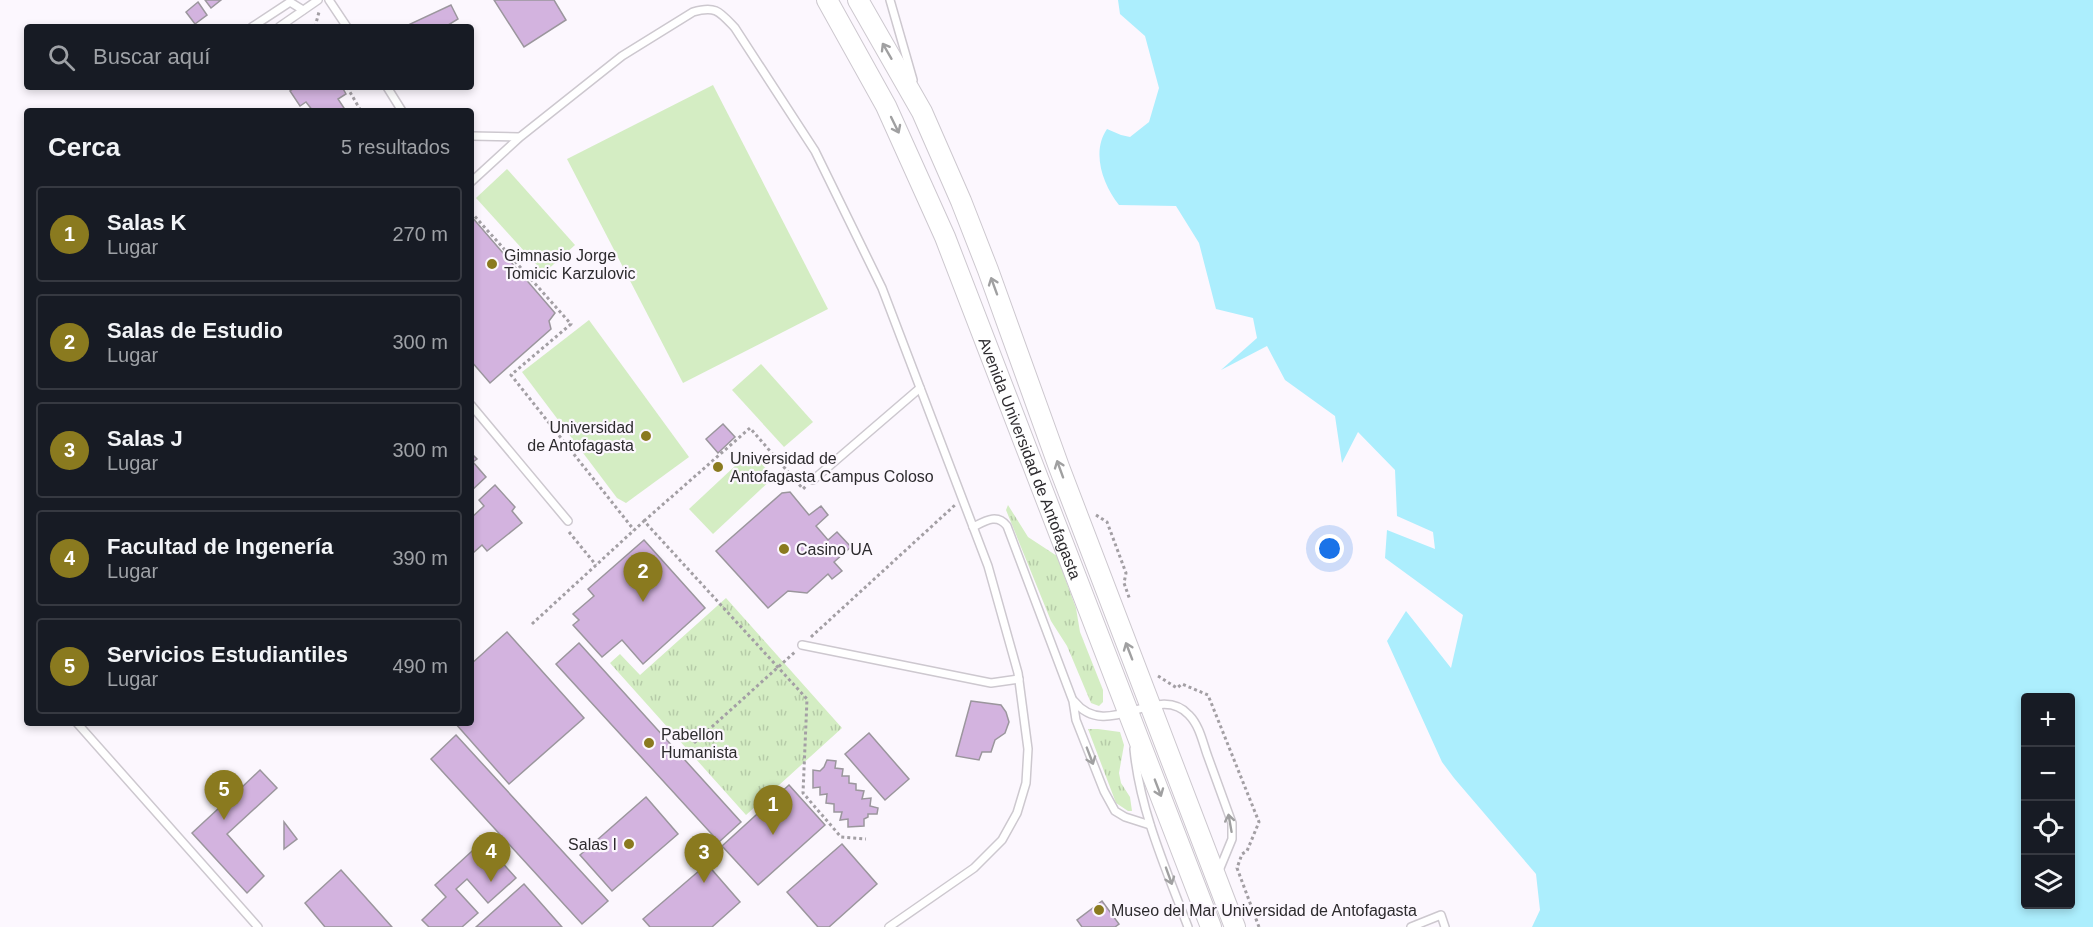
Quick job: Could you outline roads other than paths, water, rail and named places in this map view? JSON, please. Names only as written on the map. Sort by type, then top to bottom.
[{"type":"main road","name":"Avenida Universidad de Antofagasta","points":[[827,0],[886,106],[929,198],[1211,927]]},
{"type":"main road","name":"Avenida Universidad de Antofagasta","points":[[858,0],[921,112],[988,270],[1059,466],[1235,927]]},
{"type":"lane","points":[[283,24],[318,0]]},
{"type":"lane","points":[[329,0],[345,24]]},
{"type":"lane","points":[[890,0],[921,112]]},
{"type":"lane","points":[[257,24],[290,2],[303,10]]},
{"type":"lane","points":[[474,179],[520,137],[622,56],[693,12],[706,8],[720,12],[735,28],[815,151],[882,288],[988,566],[1019,679],[1028,749],[1026,783],[1017,813],[1002,840],[974,868],[889,927]]},
{"type":"lane","points":[[389,90],[400,108]]},
{"type":"lane","points":[[474,136],[520,137]]},
{"type":"lane","points":[[813,480],[920,388]]},
{"type":"lane","points":[[474,409],[568,521]]},
{"type":"lane","points":[[973,527],[996,518],[1007,526],[1073,701],[1076,720],[1104,791],[1115,811],[1120,815],[1150,825]]},
{"type":"lane","points":[[802,645],[991,683],[1019,679]]},
{"type":"lane","points":[[1073,701],[1083,711],[1095,716],[1130,713],[1150,706],[1166,704],[1179,708],[1190,716],[1198,731],[1232,823],[1232,839],[1216,878]]},
{"type":"lane","points":[[1130,713],[1136,766],[1150,825],[1188,927]]},
{"type":"lane","points":[[80,726],[258,927]]},
{"type":"lane","points":[[1411,927],[1441,915],[1445,927]]},
{"type":"water","points":[[1118,0],[2093,0],[2093,927],[1532,927],[1540,910],[1536,874],[1442,762],[1387,641],[1406,611],[1451,668],[1463,615],[1385,558],[1387,530],[1435,549],[1433,532],[1397,516],[1395,470],[1358,432],[1342,463],[1335,416],[1285,380],[1267,346],[1221,370],[1257,338],[1253,318],[1216,309],[1199,243],[1176,206],[1119,205],[1108,188],[1101,168],[1102,138],[1107,129],[1130,137],[1149,122],[1159,88],[1145,36],[1120,14]]},
{"type":"place","name":"Gimnasio Jorge Tomicic Karzulovic","points":[[492,264]]},
{"type":"place","name":"Universidad de Antofagasta","points":[[646,436]]},
{"type":"place","name":"Universidad de Antofagasta Campus Coloso","points":[[718,467]]},
{"type":"place","name":"Casino UA","points":[[784,549]]},
{"type":"place","name":"Salas de Estudio","points":[[643,602]]},
{"type":"place","name":"Pabellon Humanista","points":[[649,743]]},
{"type":"place","name":"Servicios Estudiantiles","points":[[224,820]]},
{"type":"place","name":"Salas K","points":[[773,835]]},
{"type":"place","name":"Salas I","points":[[629,844]]},
{"type":"place","name":"Facultad de Ingenería","points":[[491,882]]},
{"type":"place","name":"Salas J","points":[[704,883]]},
{"type":"place","name":"Museo del Mar Universidad de Antofagasta","points":[[1099,910]]}]
